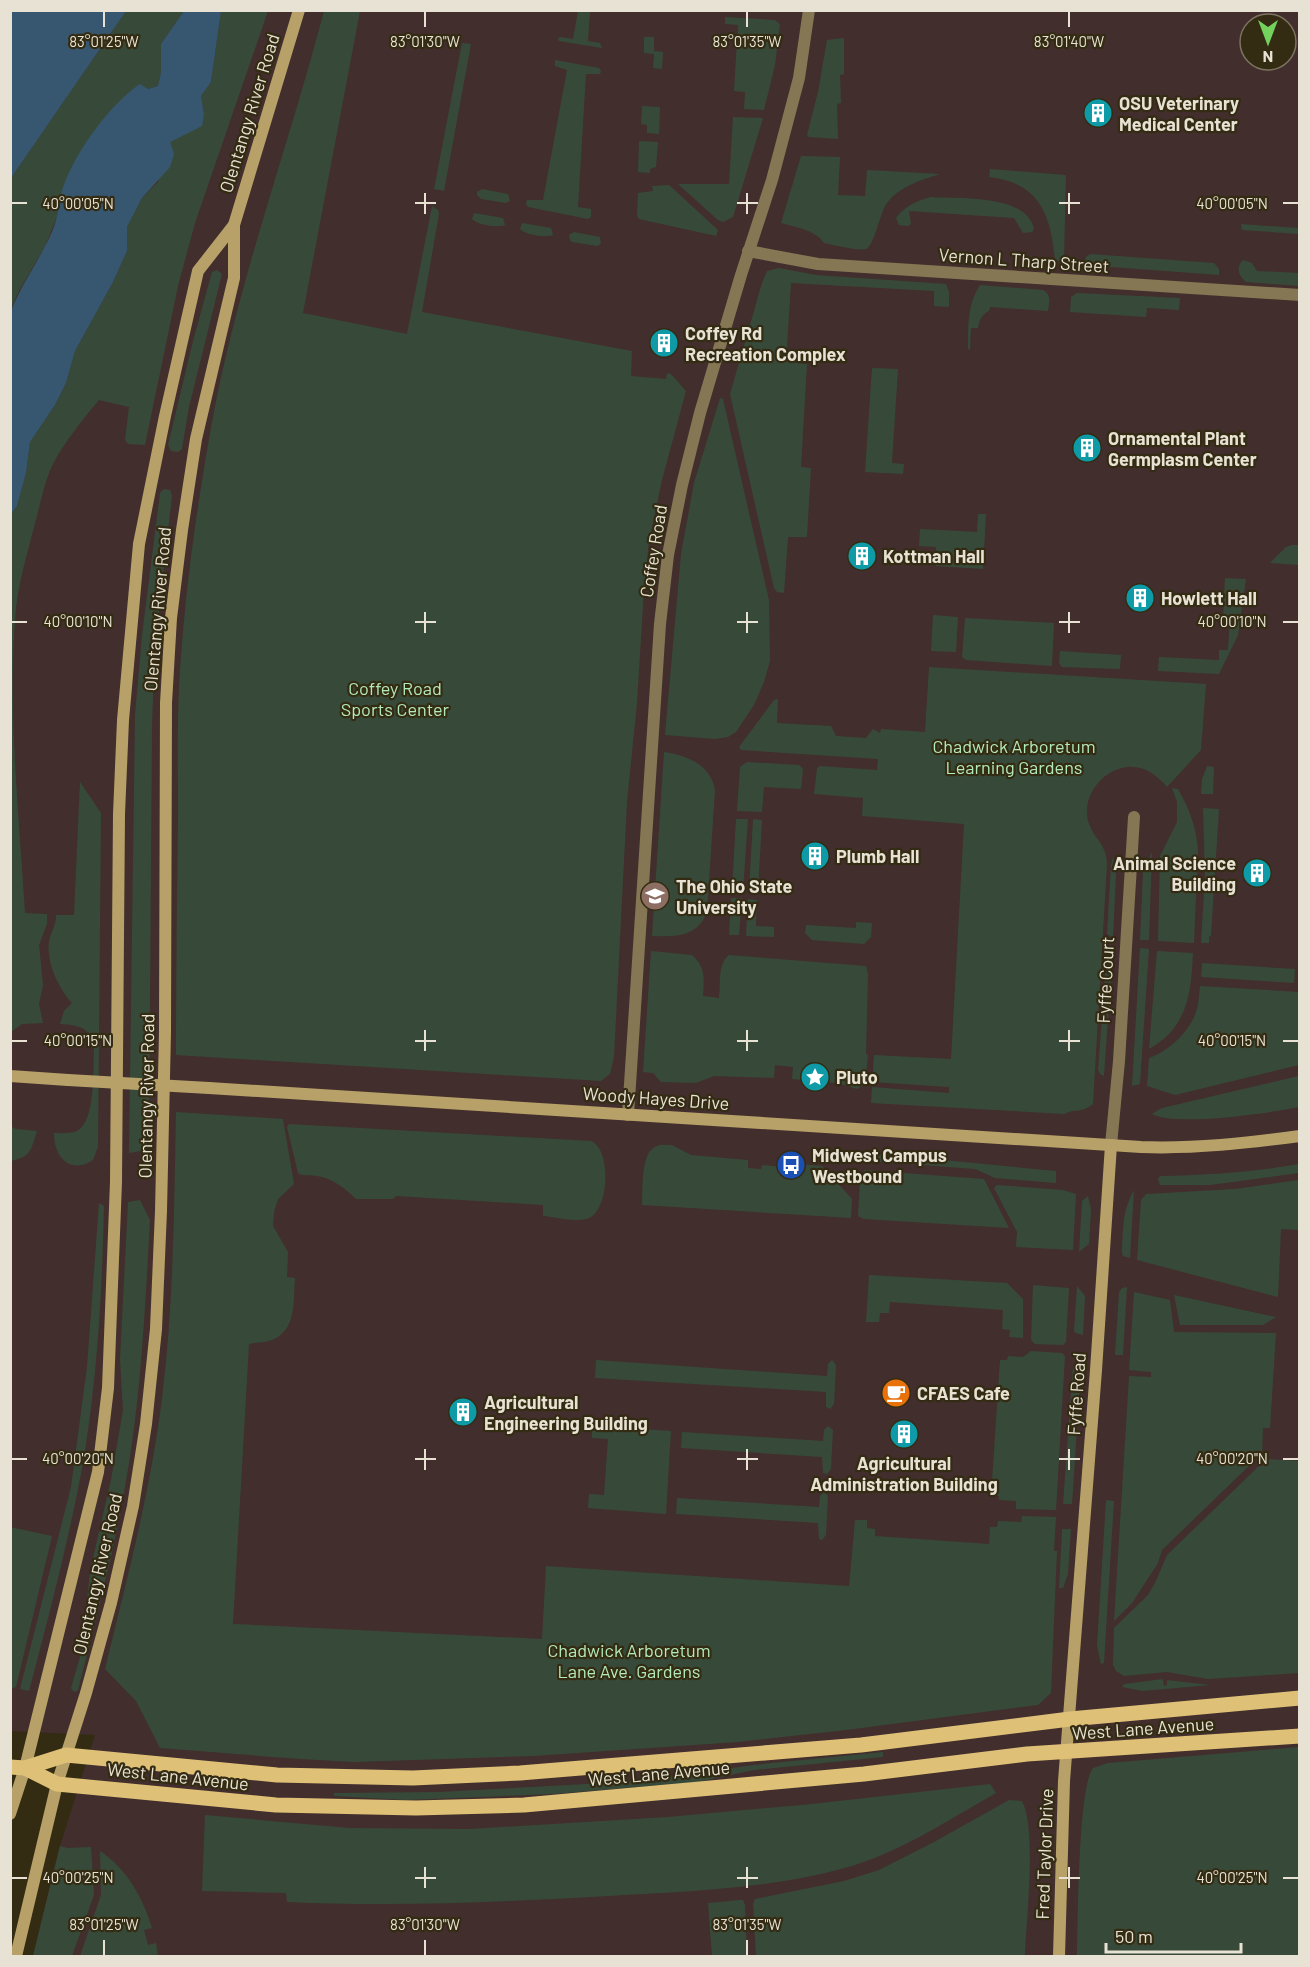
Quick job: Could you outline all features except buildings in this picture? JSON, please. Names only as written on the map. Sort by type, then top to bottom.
[{"type":"main road","name":"Olentangy River Road","points":[[15,1956],[57,1784],[111,1603],[134,1506],[146,1424],[156,1329],[162,1202],[166,703],[171,618],[196,439],[234,278],[234,225],[299,10]]},
{"type":"main road","name":"Olentangy River Road","points":[[10,1814],[18,1767],[98,1472],[108,1388],[116,1182],[119,814],[123,720],[139,544],[198,271],[234,225]]},
{"type":"main road","name":"Woody Hayes Drive","points":[[10,1076],[1166,1148],[1239,1144],[1299,1136]]},
{"type":"main road","name":"Fyffe Road","points":[[1066,1753],[1111,1145]]},
{"type":"main road","name":"West Lane Avenue","points":[[18,1767],[66,1755],[277,1775],[413,1778],[520,1773],[825,1748],[1070,1719],[1299,1698]]},
{"type":"main road","name":"West Lane Avenue","points":[[18,1767],[57,1784],[276,1805],[427,1808],[524,1805],[864,1774],[1027,1754],[1299,1736]]},
{"type":"main road","name":"Fred Taylor Drive","points":[[1059,1956],[1066,1753]]},
{"type":"street","name":"Coffey Road","points":[[628,1114],[660,624],[668,555],[700,413],[748,251],[772,180],[799,78],[808,10]]},
{"type":"street","name":"Vernon L Tharp Street","points":[[748,251],[818,264],[1299,295]]},
{"type":"street","name":"Fyffe Court","points":[[1111,1145],[1119,1061],[1134,817]]},
{"type":"shaded area","name":"The Ohio State University","points":[[11,11],[1299,11],[1299,1956],[33,1956],[59,1849],[95,1735],[11,1731]]},
{"type":"green space","points":[[126,11],[184,11],[161,44],[161,72],[158,86],[148,89],[93,134],[70,172],[61,194],[57,217],[45,246],[10,311],[11,178]]},
{"type":"green space","points":[[221,11],[268,11],[195,223],[178,286],[145,445],[128,444],[125,440],[129,407],[99,400],[69,438],[51,469],[19,587],[14,646],[13,722],[25,913],[47,914],[47,924],[39,945],[43,985],[39,1004],[43,1023],[22,1024],[11,1032],[11,514],[17,506],[26,473],[30,442],[55,405],[66,383],[75,351],[113,282],[127,251],[127,227],[142,198],[158,182],[169,142],[204,114],[201,96],[211,82]]},
{"type":"green space","name":"Coffey Road Sports Center","points":[[324,11],[360,11],[303,313],[407,334],[432,206],[438,210],[439,214],[422,312],[632,351],[631,376],[666,379],[667,373],[671,374],[686,391],[662,480],[649,541],[627,802],[614,1057],[610,1074],[601,1081],[176,1055],[178,703],[187,587],[196,521],[212,422],[235,318]]},
{"type":"green space","points":[[578,11],[590,11],[588,41],[600,43],[602,48],[559,41],[558,38],[561,37],[573,39]]},
{"type":"green space","points":[[725,17],[775,20],[780,24],[775,65],[764,110],[744,109],[745,92],[734,91],[738,25],[725,24]]},
{"type":"green space","points":[[644,37],[654,37],[654,51],[663,52],[662,69],[653,68],[654,54],[644,53]]},
{"type":"green space","points":[[844,38],[844,74],[840,75],[841,103],[837,104],[838,139],[809,137],[807,135],[818,92],[827,40]]},
{"type":"green space","points":[[462,43],[471,44],[444,191],[434,189]]},
{"type":"green space","points":[[555,60],[599,68],[601,71],[600,74],[586,74],[578,207],[591,209],[591,217],[588,219],[528,207],[526,204],[527,200],[543,200],[567,70],[555,66]]},
{"type":"green space","points":[[642,106],[660,107],[659,134],[647,133],[647,125],[641,124]]},
{"type":"green space","points":[[733,117],[763,118],[733,217],[723,222],[678,184],[729,184]]},
{"type":"green space","points":[[639,141],[658,142],[656,167],[650,169],[650,173],[638,172]]},
{"type":"green space","points":[[801,156],[840,157],[838,195],[865,196],[867,170],[940,174],[911,184],[892,197],[884,207],[869,247],[852,249],[824,243],[811,232],[781,223]]},
{"type":"green space","points":[[990,169],[1066,175],[1064,261],[1055,261],[1050,229],[1040,204],[1020,186],[1006,180],[989,177]]},
{"type":"green space","points":[[669,185],[718,230],[716,236],[639,219],[637,216],[638,193],[653,191],[652,186]]},
{"type":"green space","points":[[482,189],[508,194],[510,201],[506,203],[481,199],[477,192]]},
{"type":"green space","points":[[931,197],[974,199],[1006,204],[1029,218],[1034,229],[1032,232],[1023,233],[1014,218],[909,211],[911,224],[899,225],[896,218],[903,210]]},
{"type":"green space","points":[[474,213],[503,218],[505,225],[493,226],[479,223],[472,219]]},
{"type":"green space","points":[[522,223],[551,228],[553,235],[541,236],[527,233],[520,229]]},
{"type":"green space","points":[[1241,224],[1299,228],[1299,234],[1242,230]]},
{"type":"green space","points":[[574,232],[600,237],[601,244],[597,246],[572,242],[569,235]]},
{"type":"green space","points":[[1090,254],[1214,263],[1219,269],[1219,275],[1084,265],[1086,257]]},
{"type":"green space","points":[[1243,260],[1252,263],[1257,271],[1299,273],[1299,286],[1246,282],[1239,272],[1239,266]]},
{"type":"green space","points":[[779,268],[816,275],[946,284],[949,292],[949,307],[934,306],[934,291],[791,283],[786,362],[807,364],[801,467],[811,468],[807,537],[788,537],[784,593],[777,592],[774,588],[730,394],[762,283],[767,271]]},
{"type":"green space","points":[[217,270],[222,274],[189,407],[182,449],[178,452],[171,451],[168,445],[193,341],[212,272]]},
{"type":"green space","points":[[980,285],[1043,290],[1049,297],[1048,311],[990,307],[981,318],[978,328],[971,328],[970,350],[968,349],[969,316]]},
{"type":"green space","points":[[1077,293],[1180,298],[1179,310],[1147,308],[1146,317],[1070,312],[1071,297]]},
{"type":"green space","points":[[872,368],[898,369],[892,463],[904,464],[903,474],[865,472]]},
{"type":"green space","points":[[720,398],[723,399],[769,600],[770,661],[754,705],[736,732],[728,737],[715,739],[665,735],[681,554],[694,483]]},
{"type":"green space","points":[[164,489],[170,490],[172,496],[155,646],[152,725],[149,1142],[141,1151],[129,1153],[135,715],[142,635],[160,493]]},
{"type":"green space","points":[[978,514],[986,514],[983,569],[936,566],[936,547],[919,546],[920,529],[977,532]]},
{"type":"green space","points":[[1299,545],[1299,565],[1270,563],[1286,547]]},
{"type":"green space","points":[[1225,578],[1246,579],[1238,635],[1219,674],[1158,671],[1159,657],[1219,660],[1219,650],[1228,650],[1230,618],[1223,618]]},
{"type":"green space","points":[[933,615],[958,617],[956,652],[931,651]]},
{"type":"green space","points":[[965,618],[1054,623],[1052,666],[966,660],[962,657]]},
{"type":"green space","points":[[1060,651],[1121,655],[1120,669],[1062,667],[1059,663]]},
{"type":"green space","name":"Chadwick Arboretum Learning Gardens","points":[[929,667],[1206,684],[1201,750],[1167,787],[1149,771],[1138,767],[1127,767],[1118,769],[1102,779],[1088,802],[1088,821],[1102,845],[1107,863],[1093,1104],[1085,1109],[1065,1114],[871,1103],[872,1087],[949,1093],[949,1087],[872,1082],[874,1055],[951,1059],[964,824],[862,816],[863,798],[814,794],[817,768],[820,766],[877,770],[878,759],[741,750],[739,747],[774,700],[778,699],[777,723],[831,726],[836,736],[866,738],[873,729],[880,733],[881,729],[925,732]]},
{"type":"green space","points":[[664,752],[697,763],[708,774],[715,790],[707,911],[703,920],[692,931],[669,936],[652,936]]},
{"type":"green space","points":[[747,762],[799,765],[803,769],[801,789],[764,787],[762,812],[737,811],[740,767]]},
{"type":"green space","points":[[1207,766],[1214,767],[1213,794],[1201,794],[1202,779]]},
{"type":"green space","points":[[80,782],[101,813],[98,1147],[93,1160],[77,1165],[65,1161],[60,1156],[54,1133],[77,1131],[88,1117],[92,1093],[94,1046],[90,1035],[82,1028],[60,1024],[64,1011],[72,1003],[54,972],[49,945],[56,915],[74,915]]},
{"type":"green space","points":[[1172,788],[1178,789],[1185,803],[1194,825],[1197,841],[1194,943],[1158,941],[1160,856],[1177,822],[1177,802]]},
{"type":"green space","points":[[1203,808],[1219,809],[1209,943],[1201,943],[1205,876]]},
{"type":"green space","points":[[736,819],[748,819],[743,890],[732,890]]},
{"type":"green space","points":[[753,819],[762,820],[758,891],[749,891]]},
{"type":"green space","points":[[1152,852],[1149,940],[1140,940],[1143,872]]},
{"type":"green space","points":[[1113,857],[1116,873],[1113,938],[1107,934]]},
{"type":"green space","points":[[731,898],[742,898],[739,935],[729,935]]},
{"type":"green space","points":[[748,899],[757,900],[756,926],[774,927],[774,937],[746,936]]},
{"type":"green space","points":[[856,922],[872,923],[871,937],[864,944],[812,940],[805,933],[806,925],[856,928]]},
{"type":"green space","points":[[1113,947],[1104,1076],[1098,1070],[1107,949]]},
{"type":"green space","points":[[1140,948],[1149,949],[1140,1084],[1132,1086]]},
{"type":"green space","points":[[651,951],[692,955],[702,969],[703,996],[719,998],[721,969],[729,955],[866,966],[868,974],[866,1054],[868,1055],[865,1084],[857,1089],[838,1083],[792,1079],[793,1067],[775,1065],[774,1078],[714,1076],[696,1083],[661,1082],[653,1073],[643,1072]]},
{"type":"green space","points":[[1157,951],[1193,953],[1191,982],[1180,1020],[1162,1040],[1149,1049]]},
{"type":"green space","points":[[1202,963],[1295,969],[1294,983],[1201,977]]},
{"type":"green space","points":[[1200,986],[1299,992],[1299,1065],[1175,1095],[1147,1086],[1149,1058],[1171,1045],[1190,1025],[1197,1009]]},
{"type":"green space","points":[[1299,1076],[1299,1107],[1202,1119],[1164,1118],[1152,1114],[1162,1108]]},
{"type":"green space","name":"Chadwick Arboretum Lane Ave. Gardens","points":[[176,1112],[283,1119],[294,1184],[278,1199],[273,1226],[288,1252],[287,1277],[295,1278],[290,1322],[280,1335],[269,1341],[249,1344],[233,1624],[542,1639],[546,1566],[849,1586],[855,1520],[867,1520],[867,1528],[875,1529],[875,1536],[989,1544],[990,1527],[997,1527],[998,1521],[1021,1522],[1022,1516],[1056,1517],[1054,1551],[1057,1551],[1051,1693],[1038,1705],[846,1730],[738,1742],[533,1756],[355,1762],[160,1748],[136,1701],[105,1669],[145,1500],[162,1398],[171,1291]]},
{"type":"green space","points":[[289,1124],[591,1141],[598,1147],[605,1167],[604,1192],[596,1212],[589,1218],[579,1220],[543,1216],[543,1205],[396,1196],[393,1199],[356,1199],[328,1179],[298,1173],[287,1127]]},
{"type":"green space","points":[[10,1126],[16,1129],[37,1131],[29,1152],[11,1161]]},
{"type":"green space","points":[[672,1145],[691,1155],[748,1160],[748,1168],[761,1169],[762,1165],[785,1167],[786,1163],[822,1166],[852,1199],[851,1218],[642,1205],[645,1163],[648,1155],[657,1146]]},
{"type":"green space","points":[[869,1153],[1056,1171],[1056,1183],[995,1178],[975,1169],[870,1161]]},
{"type":"green space","points":[[1299,1164],[1299,1173],[1210,1185],[1160,1185],[1158,1179],[1160,1176],[1230,1173]]},
{"type":"green space","points":[[864,1170],[984,1179],[1009,1228],[864,1219],[858,1216],[860,1179]]},
{"type":"green space","points":[[1299,1180],[1299,1230],[1281,1229],[1278,1297],[1137,1260],[1141,1200],[1146,1194],[1235,1189]]},
{"type":"green space","points":[[997,1185],[1063,1190],[1076,1194],[1073,1250],[1016,1247],[1017,1232],[994,1188]]},
{"type":"green space","points":[[1134,1190],[1130,1258],[1123,1256],[1122,1253],[1123,1228],[1127,1205]]},
{"type":"green space","points":[[1088,1196],[1091,1209],[1089,1244],[1079,1252],[1082,1201]]},
{"type":"green space","points":[[140,1200],[150,1220],[142,1354],[135,1421],[115,1538],[76,1692],[71,1688],[82,1650],[90,1571],[111,1480],[123,1410],[120,1360],[128,1202]]},
{"type":"green space","points":[[99,1203],[104,1206],[100,1307],[95,1374],[86,1441],[76,1501],[29,1691],[20,1689],[71,1487],[87,1367]]},
{"type":"green space","points":[[869,1275],[1007,1283],[1023,1299],[1023,1338],[1009,1337],[1010,1330],[1002,1329],[1003,1310],[890,1302],[889,1313],[880,1313],[879,1322],[866,1322]]},
{"type":"green space","points":[[1033,1285],[1069,1288],[1066,1342],[1063,1345],[1035,1344],[1031,1340]]},
{"type":"green space","points":[[1077,1286],[1085,1296],[1083,1335],[1074,1331]]},
{"type":"green space","points":[[1127,1287],[1123,1355],[1115,1355],[1119,1292],[1122,1288]]},
{"type":"green space","points":[[1134,1292],[1170,1300],[1174,1332],[1276,1333],[1270,1428],[1263,1428],[1262,1454],[1255,1455],[1255,1460],[1162,1550],[1158,1563],[1132,1603],[1114,1621],[1129,1376],[1151,1377],[1151,1372],[1129,1370]]},
{"type":"green space","points":[[1174,1295],[1276,1317],[1263,1325],[1180,1325]]},
{"type":"green space","points":[[1031,1351],[1062,1353],[1065,1356],[1056,1510],[1016,1509],[1016,1501],[999,1500],[999,1496],[991,1496],[1000,1360],[1007,1360],[1008,1356],[1023,1357]]},
{"type":"green space","points":[[596,1360],[827,1376],[828,1364],[832,1360],[836,1365],[834,1404],[830,1409],[826,1407],[826,1392],[595,1378]]},
{"type":"green space","points":[[1073,1366],[1081,1367],[1072,1504],[1063,1504]]},
{"type":"green space","points":[[592,1426],[671,1431],[666,1514],[588,1508],[589,1494],[604,1495],[608,1439],[592,1438]]},
{"type":"green space","points":[[828,1426],[833,1430],[831,1469],[827,1474],[823,1473],[822,1457],[681,1448],[682,1432],[823,1441],[824,1430]]},
{"type":"green space","points":[[1266,1459],[1299,1461],[1299,1673],[1208,1679],[1167,1672],[1124,1676],[1116,1671],[1113,1665],[1114,1628],[1148,1595],[1167,1555],[1259,1466],[1266,1465]]},
{"type":"green space","points":[[824,1492],[828,1496],[826,1535],[822,1540],[819,1539],[818,1523],[676,1514],[677,1498],[819,1507],[820,1496]]},
{"type":"green space","points":[[1106,1500],[1114,1501],[1104,1663],[1101,1664],[1097,1646]]},
{"type":"green space","points":[[10,1527],[52,1536],[16,1687],[11,1689]]},
{"type":"green space","points":[[1062,1529],[1071,1529],[1068,1574],[1063,1588],[1059,1588]]},
{"type":"green space","points":[[1163,1679],[1164,1686],[1167,1685],[1167,1680],[1210,1685],[1143,1691],[1122,1687],[1124,1684]]},
{"type":"green space","points":[[1299,1747],[1299,1956],[1077,1956],[1084,1801],[1093,1768],[1108,1763]]},
{"type":"green space","points":[[883,1752],[883,1757],[754,1770],[698,1782],[554,1794],[406,1800],[334,1796],[334,1793],[440,1792],[641,1781],[753,1765]]},
{"type":"green space","points":[[990,1784],[996,1793],[892,1851],[825,1873],[764,1884],[608,1896],[407,1904],[287,1902],[286,1893],[202,1891],[205,1815],[349,1828],[469,1829],[668,1817]]},
{"type":"green space","points":[[1009,1800],[1022,1801],[1029,1832],[1030,1876],[1025,1956],[756,1956],[753,1904],[755,1899],[844,1881],[879,1870]]},
{"type":"green space","points":[[60,1846],[91,1847],[94,1895],[72,1956],[33,1956]]},
{"type":"green space","points":[[100,1851],[126,1875],[139,1895],[152,1928],[144,1930],[148,1945],[156,1943],[158,1956],[80,1956],[101,1895]]},
{"type":"green space","points":[[743,1900],[747,1956],[712,1956],[708,1903]]},
{"type":"water","points":[[10,11],[126,11],[11,178]]},
{"type":"water","points":[[184,11],[221,11],[211,82],[201,96],[204,114],[202,126],[170,142],[174,154],[170,167],[142,198],[127,227],[127,251],[113,282],[75,351],[66,383],[55,405],[30,442],[26,473],[17,506],[11,514],[11,311],[50,235],[66,180],[82,148],[104,118],[128,93],[140,84],[148,89],[158,86],[161,72],[161,44]]},
{"type":"place","name":"OSU Veterinary Medical Center","points":[[1098,113]]},
{"type":"place","name":"Coffey Rd Recreation Complex","points":[[664,343]]},
{"type":"place","name":"Ornamental Plant Germplasm Center","points":[[1087,448]]},
{"type":"place","name":"Kottman Hall","points":[[862,556]]},
{"type":"place","name":"Howlett Hall","points":[[1140,598]]},
{"type":"place","name":"Plumb Hall","points":[[815,856]]},
{"type":"place","name":"Animal Science Building","points":[[1257,873]]},
{"type":"place","name":"The Ohio State University","points":[[655,896]]},
{"type":"place","name":"Pluto","points":[[815,1077]]},
{"type":"place","name":"Midwest Campus Westbound","points":[[791,1165]]},
{"type":"place","name":"CFAES Cafe","points":[[896,1393]]},
{"type":"place","name":"Agricultural Engineering Building","points":[[463,1412]]},
{"type":"place","name":"Agricultural Administration Building","points":[[904,1434]]}]
